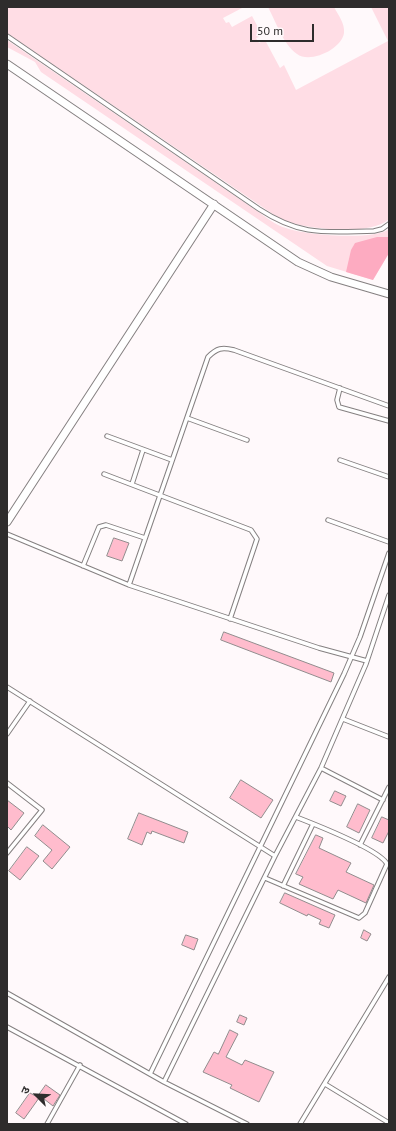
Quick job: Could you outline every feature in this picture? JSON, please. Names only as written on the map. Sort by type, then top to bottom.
[{"type":"street","points":[[7,64],[298,262],[314,271],[389,294]]},
{"type":"street","points":[[7,522],[214,204]]},
{"type":"lane","points":[[7,36],[259,209],[287,226],[319,232],[374,231],[382,229],[389,224]]},
{"type":"lane","points":[[129,585],[208,357],[216,350],[234,350],[389,406]]},
{"type":"lane","points":[[340,388],[337,400],[339,407],[389,421]]},
{"type":"lane","points":[[187,418],[247,440]]},
{"type":"lane","points":[[107,436],[172,460]]},
{"type":"lane","points":[[132,484],[143,450]]},
{"type":"lane","points":[[340,460],[389,477]]},
{"type":"lane","points":[[104,474],[160,494],[251,530],[255,534],[257,539],[230,619]]},
{"type":"lane","points":[[328,520],[389,542]]},
{"type":"lane","points":[[83,566],[99,527],[102,525],[145,538]]},
{"type":"lane","points":[[7,534],[129,585],[319,648],[367,661]]},
{"type":"lane","points":[[150,1074],[352,656],[389,553]]},
{"type":"lane","points":[[164,1082],[275,856],[322,768],[367,661],[389,595]]},
{"type":"lane","points":[[7,687],[275,856]]},
{"type":"lane","points":[[7,734],[30,701]]},
{"type":"lane","points":[[343,719],[389,736]]},
{"type":"lane","points":[[322,768],[383,800]]},
{"type":"lane","points":[[7,782],[42,810],[7,853]]},
{"type":"lane","points":[[360,845],[389,787]]},
{"type":"lane","points":[[265,878],[359,918],[365,913],[387,864],[384,859],[360,845],[296,817]]},
{"type":"lane","points":[[283,886],[313,824]]},
{"type":"lane","points":[[300,1124],[389,977]]},
{"type":"lane","points":[[7,993],[164,1082],[247,1124]]},
{"type":"lane","points":[[7,1027],[80,1065],[186,1124]]},
{"type":"lane","points":[[47,1124],[80,1065]]},
{"type":"lane","points":[[325,1084],[389,1123]]},
{"type":"shaded area","points":[[7,7],[244,7],[223,18],[226,23],[229,22],[232,27],[252,16],[260,31],[257,33],[259,37],[256,38],[259,43],[265,40],[280,68],[284,65],[296,90],[388,41],[371,7],[389,7],[389,219],[380,225],[367,228],[336,230],[304,226],[280,219],[7,33]]},
{"type":"shaded area","points":[[268,7],[334,7],[341,19],[344,29],[342,39],[332,49],[325,53],[317,56],[303,57],[292,50],[288,45]]},
{"type":"shaded area","points":[[7,40],[278,225],[295,231],[339,236],[369,235],[381,233],[389,229],[389,253],[373,280],[327,266],[41,72],[35,62],[7,47]]},
{"type":"shaded area","points":[[377,237],[389,237],[389,253],[373,280],[346,272],[351,250],[355,243]]},
{"type":"building","points":[[114,538],[129,543],[122,561],[107,556]]},
{"type":"building","points":[[224,632],[334,673],[331,682],[221,640]]},
{"type":"building","points":[[241,780],[273,800],[261,818],[230,798]]},
{"type":"building","points":[[335,791],[346,796],[341,806],[330,801]]},
{"type":"building","points":[[7,800],[24,813],[11,830],[7,826]]},
{"type":"building","points":[[358,804],[370,810],[359,833],[347,827]]},
{"type":"building","points":[[139,813],[188,832],[184,843],[152,831],[151,834],[147,832],[142,845],[128,839]]},
{"type":"building","points":[[382,817],[389,820],[389,831],[383,843],[372,838]]},
{"type":"building","points":[[43,825],[70,847],[52,869],[43,861],[52,850],[35,836]]},
{"type":"building","points":[[316,835],[323,838],[319,848],[351,863],[346,872],[374,885],[366,903],[338,890],[333,899],[299,884],[303,877],[296,874]]},
{"type":"building","points":[[27,847],[39,856],[20,880],[9,871]]},
{"type":"building","points":[[285,893],[335,915],[329,928],[319,924],[321,920],[308,914],[307,916],[280,903]]},
{"type":"building","points":[[364,930],[371,934],[367,941],[361,938]]},
{"type":"building","points":[[186,935],[198,939],[194,950],[182,945]]},
{"type":"building","points":[[240,1015],[247,1018],[244,1025],[237,1022]]},
{"type":"building","points":[[230,1030],[238,1034],[226,1057],[242,1065],[245,1060],[274,1072],[259,1102],[230,1088],[232,1085],[203,1072],[214,1052],[218,1054]]},
{"type":"building","points":[[46,1085],[60,1095],[53,1106],[39,1095]]},
{"type":"building","points":[[30,1093],[39,1098],[24,1119],[16,1113]]}]
